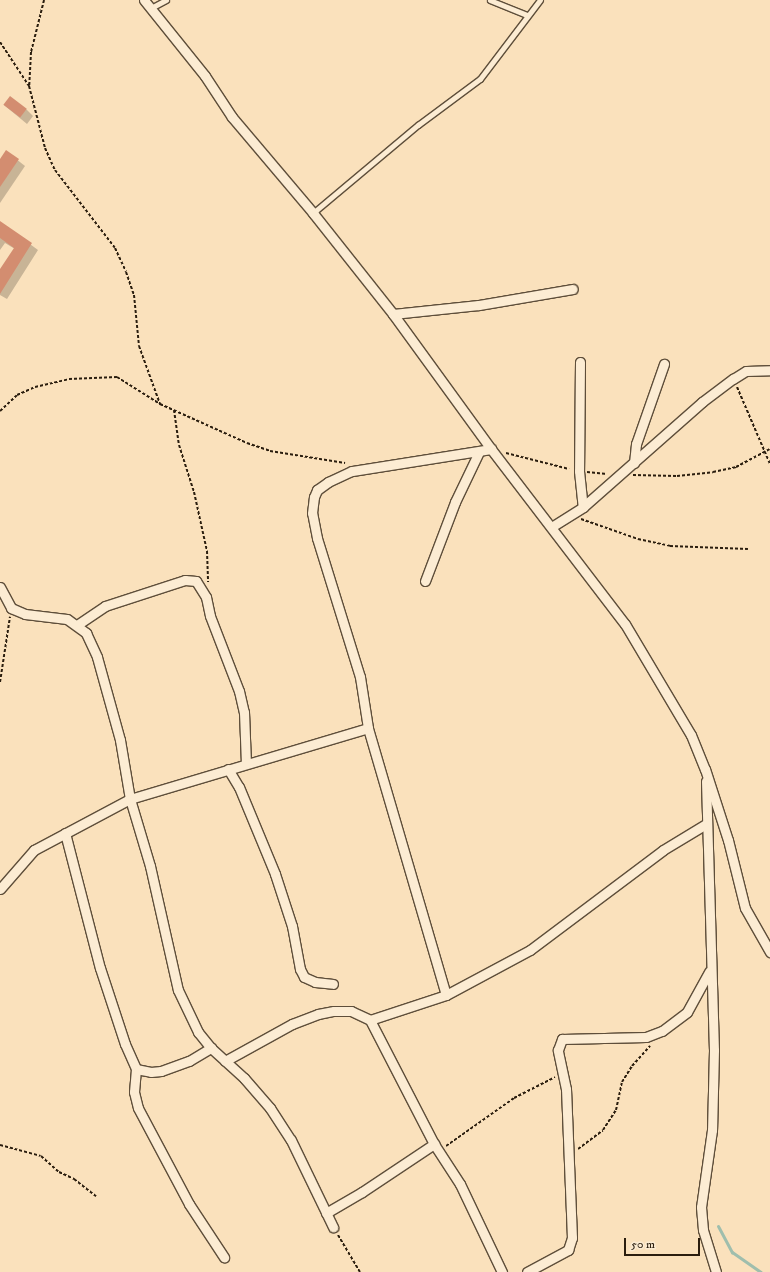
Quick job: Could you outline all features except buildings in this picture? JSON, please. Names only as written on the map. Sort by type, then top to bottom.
[{"type":"street","points":[[144,0],[205,76],[232,117],[313,213],[393,314],[491,449],[552,526],[625,624],[691,735],[705,769],[728,840],[745,908],[770,952]]},
{"type":"street","points":[[393,314],[478,305],[573,289]]},
{"type":"street","points":[[580,362],[579,471],[583,507]]},
{"type":"street","points":[[634,463],[636,444],[664,364]]},
{"type":"street","points":[[552,526],[583,507],[621,476],[702,402],[733,379],[746,371],[770,370]]},
{"type":"street","points":[[446,995],[368,728],[360,677],[317,538],[312,513],[317,490],[352,471],[491,449]]},
{"type":"street","points":[[425,581],[455,502],[479,452]]},
{"type":"street","points":[[78,624],[105,606],[185,580],[196,581],[206,597],[210,616],[242,705],[246,763]]},
{"type":"street","points":[[0,587],[11,608],[24,614],[67,619],[78,624],[86,633],[97,657],[120,740],[130,799],[150,866],[178,990],[198,1032],[211,1048],[244,1078],[287,1133],[333,1227]]},
{"type":"street","points":[[0,889],[34,850],[130,799],[246,763],[368,728]]},
{"type":"street","points":[[228,769],[239,787],[276,874],[292,926],[300,969],[304,977],[315,982],[333,984]]},
{"type":"street","points":[[705,769],[710,971],[714,1050],[712,1130],[701,1207],[703,1230],[716,1272]]},
{"type":"street","points":[[370,1020],[446,995],[530,950],[663,850],[706,824]]},
{"type":"street","points":[[65,833],[100,968],[125,1044],[136,1069],[134,1092],[138,1108],[189,1204],[224,1257]]},
{"type":"street","points":[[527,1272],[568,1250],[572,1238],[567,1164],[566,1089],[558,1050],[562,1039],[646,1037],[662,1031],[687,1012],[710,971]]},
{"type":"street","points":[[225,1061],[292,1024],[318,1014],[352,1011],[370,1020],[437,1147],[460,1184],[502,1272]]},
{"type":"street","points":[[136,1069],[151,1072],[161,1071],[189,1061],[211,1048]]},
{"type":"street","points":[[326,1213],[437,1147]]},
{"type":"lane","points":[[151,8],[166,0]]},
{"type":"lane","points":[[490,0],[527,15]]},
{"type":"lane","points":[[313,213],[418,125],[480,80],[527,15],[540,0]]},
{"type":"path","points":[[44,0],[31,52],[29,86],[45,148],[55,170],[115,248],[126,272],[134,295],[140,346],[160,404]]},
{"type":"path","points":[[0,42],[29,86]]},
{"type":"path","points":[[0,411],[17,395],[35,387],[68,379],[117,377],[160,404],[247,443],[270,451],[339,461],[348,465],[352,471]]},
{"type":"path","points":[[733,379],[766,451],[770,464]]},
{"type":"path","points":[[174,410],[179,445],[194,492],[207,551],[206,597]]},
{"type":"path","points":[[491,449],[579,471],[621,476],[677,476],[713,472],[736,467],[770,449]]},
{"type":"path","points":[[568,516],[638,539],[670,546],[748,549]]},
{"type":"path","points":[[0,682],[11,608]]},
{"type":"path","points":[[567,1164],[582,1145],[603,1130],[616,1110],[622,1082],[632,1066],[662,1031]]},
{"type":"path","points":[[437,1147],[514,1098],[562,1074]]},
{"type":"path","points":[[0,1145],[41,1156],[59,1172],[74,1179],[96,1196]]},
{"type":"path","points":[[333,1227],[360,1272]]},
{"type":"waterway","points":[[718,1226],[732,1252],[761,1272]]}]
